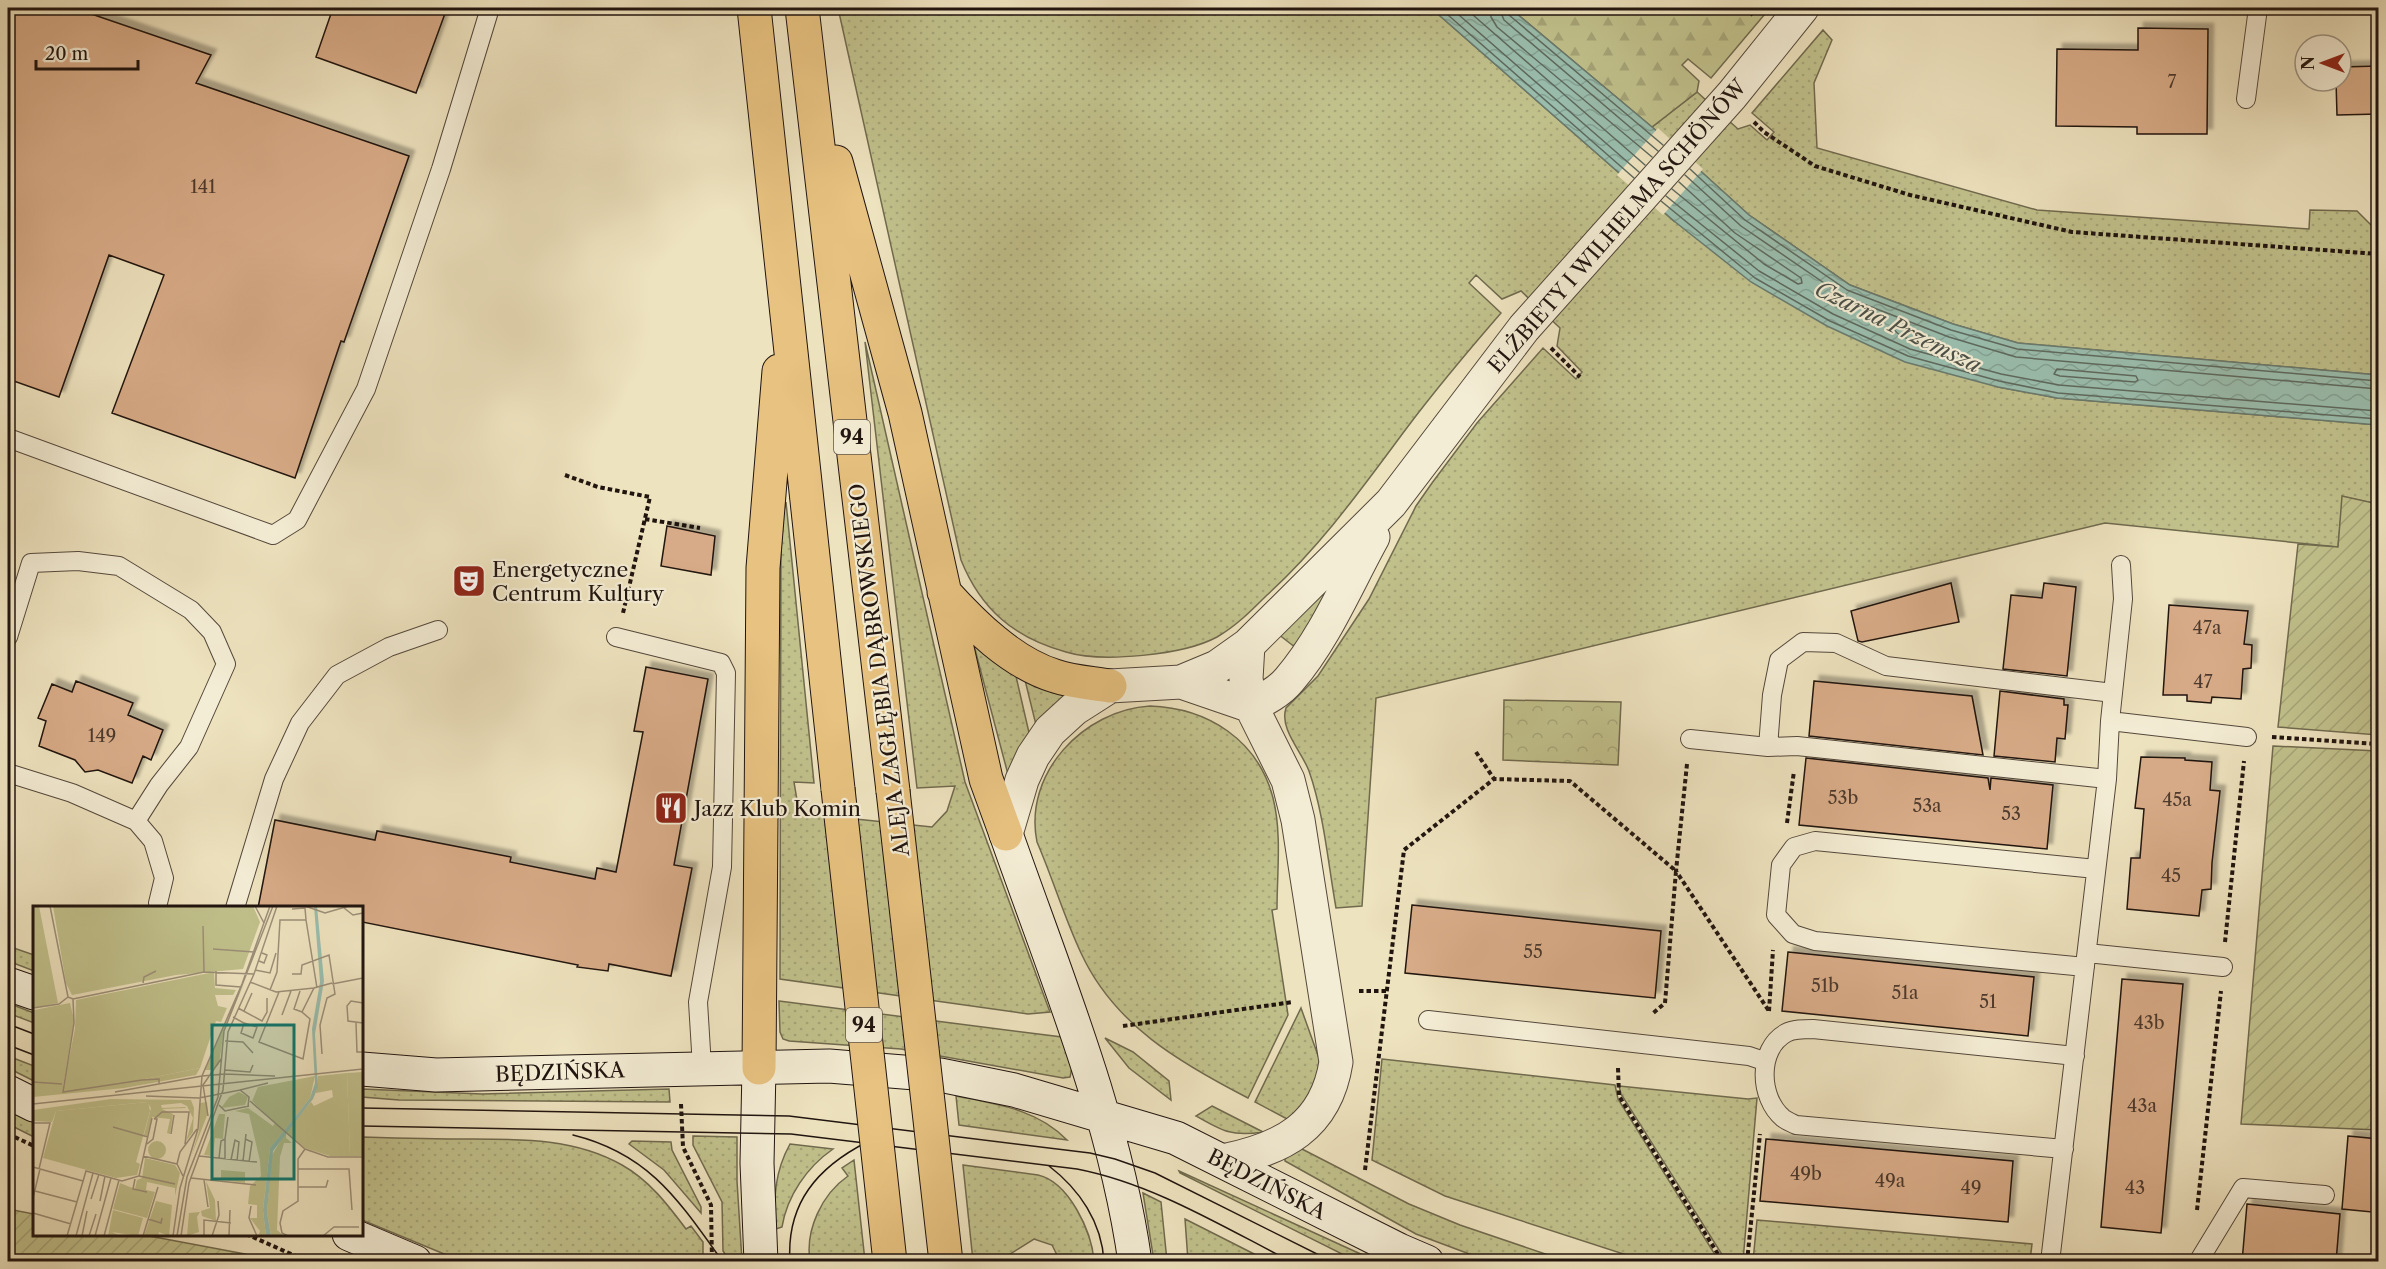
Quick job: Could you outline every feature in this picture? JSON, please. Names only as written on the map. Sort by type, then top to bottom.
[{"type":"main road","name":"94","points":[[754,8],[890,1262]]},
{"type":"main road","name":"ALEJA ZAGŁĘBIA DĄBROWSKIEGO","points":[[802,8],[946,1262]]},
{"type":"main road","points":[[811,83],[837,164],[905,413],[986,779],[1006,834]]},
{"type":"main road","points":[[759,1068],[763,568],[786,297]]},
{"type":"main road","points":[[944,592],[968,619],[1018,658],[1054,676],[1110,686]]},
{"type":"street","name":"ELŻBIETY I WILHELMA SCHÖNÓW","points":[[1181,682],[1218,667],[1248,645],[1391,503],[1534,335],[1802,8]]},
{"type":"street","name":"ELŻBIETY I WILHELMA SCHÖNÓW","points":[[1251,706],[1271,696],[1289,681],[1319,636],[1391,503]]},
{"type":"street","points":[[1223,1161],[1254,1155],[1297,1134],[1323,1103],[1332,1084],[1336,1062],[1298,819],[1288,780],[1251,706],[1246,679],[1248,645]]},
{"type":"street","points":[[1135,1262],[1121,1179],[1104,1117],[1006,834],[1022,780],[1050,731],[1074,709],[1110,686],[1181,682],[1251,706]]},
{"type":"street","points":[[8,984],[33,993]]},
{"type":"street","name":"BĘDZIŃSKA","points":[[363,1069],[436,1075],[702,1067],[829,1066],[939,1075],[1014,1090],[1176,1138],[1427,1262]]},
{"type":"street","points":[[759,1068],[757,1162],[761,1262]]},
{"type":"street","points":[[8,1092],[33,1104]]},
{"type":"street","points":[[354,1236],[416,1262]]},
{"type":"lane","points":[[8,438],[273,535],[297,520],[366,389],[441,169],[490,8]]},
{"type":"lane","points":[[2246,99],[2258,8]]},
{"type":"lane","points":[[8,637],[31,564],[78,561],[119,566],[191,610],[212,632],[226,664],[189,747],[159,785],[136,821]]},
{"type":"lane","points":[[2050,1262],[2108,778],[2110,720],[2123,599],[2121,565]]},
{"type":"lane","points":[[236,906],[274,779],[300,723],[337,675],[389,646],[438,630]]},
{"type":"lane","points":[[616,637],[721,663],[726,673],[722,867],[698,1002],[702,1067]]},
{"type":"lane","points":[[1768,747],[1772,695],[1779,660],[1803,642],[1836,643],[1886,666],[2113,693]]},
{"type":"lane","points":[[2110,720],[2247,737]]},
{"type":"lane","points":[[1690,739],[1768,747],[1797,746],[2108,778]]},
{"type":"lane","points":[[8,773],[72,793],[136,821],[153,841],[164,878],[158,903]]},
{"type":"lane","points":[[2096,869],[1815,841],[1794,847],[1781,865],[1776,915],[1793,934],[1815,941],[2223,968]]},
{"type":"lane","points":[[1428,1020],[1749,1056],[1764,1061]]},
{"type":"lane","points":[[2064,1149],[1796,1125],[1782,1118],[1772,1103],[1766,1084],[1764,1061],[1772,1044],[1786,1032],[1813,1029],[2075,1056]]},
{"type":"lane","points":[[2198,1262],[2243,1188],[2325,1195]]},
{"type":"path","points":[[1764,132],[1815,166],[1910,195],[2072,232],[2379,254]]},
{"type":"path","points":[[1534,335],[1580,377]]},
{"type":"path","points":[[565,475],[598,487],[650,497],[616,637]]},
{"type":"path","points":[[645,519],[700,528]]},
{"type":"path","points":[[2196,1215],[2247,737]]},
{"type":"path","points":[[2289,737],[2379,744]]},
{"type":"path","points":[[1652,1014],[1665,1003],[1690,739]]},
{"type":"path","points":[[1781,865],[1797,746]]},
{"type":"path","points":[[1476,752],[1494,778]]},
{"type":"path","points":[[1365,1170],[1404,850],[1494,778],[1570,781],[1676,871],[1769,1011]]},
{"type":"path","points":[[1772,1044],[1768,1029],[1776,915]]},
{"type":"path","points":[[1357,991],[1388,991]]},
{"type":"path","points":[[1123,1026],[1294,1002]]},
{"type":"path","points":[[1620,1041],[1617,1086],[1619,1096],[1723,1262]]},
{"type":"path","points":[[681,1096],[683,1147],[711,1205],[712,1262]]},
{"type":"path","points":[[1747,1262],[1762,1105],[1772,1103]]},
{"type":"path","points":[[8,1140],[9,1134],[33,1146]]},
{"type":"path","points":[[250,1236],[309,1262]]},
{"type":"green space","points":[[838,8],[1431,8],[1674,221],[1998,387],[2057,398],[2378,425],[2378,504],[2343,497],[2338,547],[2105,523],[1376,698],[1362,906],[1336,908],[1314,787],[1306,764],[1288,732],[1286,708],[1318,676],[1369,599],[1416,506],[1432,483],[1477,423],[1543,348],[1576,379],[1582,372],[1557,346],[1560,328],[1521,291],[1502,299],[1476,275],[1469,283],[1501,313],[1429,399],[1323,537],[1249,613],[1217,637],[1164,653],[1121,657],[1100,657],[1066,652],[1031,639],[1002,620],[990,607],[969,578],[961,560]]},
{"type":"green space","points":[[1510,8],[1770,8],[1711,78],[1688,59],[1682,65],[1699,81],[1697,92],[1652,127]]},
{"type":"green space","points":[[1823,30],[1832,40],[1814,83],[1817,148],[2037,210],[2309,229],[2310,210],[2357,211],[2371,225],[2378,224],[2378,375],[2018,343],[1953,324],[1850,285],[1749,215],[1652,127],[1697,92],[1738,129],[1750,125],[1767,140],[1774,132],[1752,113]]},
{"type":"green space","points":[[865,342],[965,782],[1050,1012],[1028,1014],[780,979],[781,525],[786,502],[814,783],[794,782],[797,800],[808,814],[932,827],[947,811],[955,786],[917,788]]},
{"type":"green space","points":[[2342,496],[2378,504],[2378,735],[2278,727],[2298,544],[2338,547]]},
{"type":"green space","points":[[1348,563],[1296,648],[1278,634]]},
{"type":"green space","points":[[972,638],[1015,672],[1030,737],[1010,782]]},
{"type":"green space","points":[[1024,676],[1082,690],[1037,729]]},
{"type":"green space","points":[[1504,700],[1621,702],[1618,765],[1503,760]]},
{"type":"green space","points":[[1150,706],[1192,713],[1228,731],[1256,759],[1266,777],[1273,798],[1276,811],[1278,853],[1277,909],[1272,910],[1288,1015],[1248,1098],[1174,1056],[1130,1021],[1111,1001],[1081,953],[1037,842],[1035,817],[1039,792],[1049,770],[1064,750],[1082,733],[1103,719],[1126,710]]},
{"type":"green space","points":[[2273,746],[2378,751],[2378,1130],[2241,1124]]},
{"type":"green space","points":[[8,946],[33,955],[33,971],[8,961]]},
{"type":"green space","points":[[779,1001],[1062,1037],[1072,1068],[1070,1077],[1063,1078],[901,1049],[789,1041],[783,1039],[780,1032]]},
{"type":"green space","points":[[8,1003],[33,1013],[33,1023],[8,1013]]},
{"type":"green space","points":[[1301,1008],[1320,1061],[1317,1086],[1289,1120],[1255,1102]]},
{"type":"green space","points":[[1105,1038],[1133,1052],[1169,1081],[1171,1100],[1129,1068]]},
{"type":"green space","points":[[8,1056],[33,1066],[33,1080],[8,1068]]},
{"type":"green space","points":[[1382,1059],[1615,1085],[1618,1099],[1719,1261],[1645,1261],[1445,1196],[1372,1160]]},
{"type":"green space","points":[[1619,1086],[1757,1098],[1743,1261],[1726,1261],[1621,1094]]},
{"type":"green space","points":[[363,1089],[482,1094],[669,1089],[670,1102],[399,1100],[363,1097]]},
{"type":"green space","points":[[956,1096],[1015,1109],[1043,1121],[1067,1140],[959,1125]]},
{"type":"green space","points":[[1212,1106],[1263,1132],[1243,1134],[1228,1132],[1196,1116]]},
{"type":"green space","points":[[8,1109],[33,1122],[33,1136],[8,1124]]},
{"type":"green space","points":[[693,1136],[737,1137],[742,1261],[730,1261],[723,1251],[722,1202],[693,1145]]},
{"type":"green space","points":[[363,1137],[527,1140],[585,1150],[622,1165],[641,1178],[665,1202],[686,1229],[691,1226],[703,1242],[703,1261],[461,1261],[363,1220]]},
{"type":"green space","points":[[632,1141],[671,1142],[672,1150],[701,1207],[701,1213],[664,1170],[629,1144]]},
{"type":"green space","points":[[790,1144],[833,1149],[807,1173],[793,1193],[782,1227],[776,1229],[776,1185],[781,1164]]},
{"type":"green space","points":[[1300,1148],[1409,1204],[1460,1225],[1566,1261],[1488,1261],[1416,1234],[1285,1161]]},
{"type":"green space","points":[[854,1160],[865,1261],[810,1261],[810,1237],[817,1214],[830,1193],[848,1176],[842,1168]]},
{"type":"green space","points":[[963,1165],[1038,1175],[1060,1187],[1084,1223],[1094,1261],[1060,1261],[1052,1245],[1034,1239],[999,1261],[973,1261]]},
{"type":"green space","points":[[1179,1171],[1376,1261],[1356,1261]]},
{"type":"green space","points":[[1143,1193],[1161,1202],[1167,1261],[1154,1261]]},
{"type":"green space","points":[[8,1209],[33,1214],[33,1236],[149,1236],[245,1254],[263,1261],[8,1261]]},
{"type":"green space","points":[[1185,1219],[1268,1261],[1188,1261]]},
{"type":"green space","points":[[1757,1220],[2032,1244],[2030,1261],[1753,1261]]},
{"type":"water","name":"Czarna Przemsza","points":[[1431,8],[1510,8],[1652,127],[1749,215],[1850,285],[1953,324],[2018,343],[2378,375],[2378,425],[2057,398],[1998,387],[1905,362],[1827,326],[1751,282],[1674,221]]},
{"type":"pier","points":[[1658,128],[1703,169],[1663,215],[1617,175]]},
{"type":"building","points":[[8,8],[74,8],[211,55],[196,83],[409,156],[344,342],[341,341],[295,478],[112,413],[164,275],[109,255],[59,397],[8,379]]},
{"type":"building","points":[[333,8],[447,8],[416,93],[316,57]]},
{"type":"building","points":[[2138,28],[2208,29],[2207,134],[2137,134],[2137,127],[2056,126],[2057,49],[2138,50]]},
{"type":"building","points":[[2379,66],[2379,114],[2337,115],[2336,93],[2353,93],[2353,67]]},
{"type":"building","points":[[667,526],[715,536],[711,575],[661,566]]},
{"type":"building","points":[[1951,583],[1959,622],[1858,641],[1851,611]]},
{"type":"building","points":[[2044,583],[2076,587],[2067,676],[2003,669],[2011,595],[2042,598]]},
{"type":"building","points":[[2169,605],[2248,611],[2244,644],[2252,645],[2251,668],[2243,669],[2241,699],[2212,697],[2211,703],[2187,701],[2187,695],[2163,695]]},
{"type":"building","points":[[646,667],[708,679],[674,865],[692,868],[671,976],[609,964],[608,971],[577,967],[578,965],[363,922],[363,906],[258,906],[275,820],[375,840],[377,831],[511,857],[510,862],[595,879],[597,868],[616,872],[643,732],[634,731]]},
{"type":"building","points":[[76,681],[133,703],[128,715],[163,730],[151,760],[143,756],[132,783],[98,770],[85,772],[75,760],[39,746],[46,721],[38,718],[52,684],[72,692]]},
{"type":"building","points":[[1814,681],[1972,696],[1983,755],[1809,736]]},
{"type":"building","points":[[2000,691],[2064,699],[2064,705],[2068,705],[2065,739],[2057,738],[2055,762],[1994,756]]},
{"type":"building","points":[[2141,757],[2185,758],[2185,760],[2212,762],[2210,790],[2220,791],[2211,889],[2202,890],[2199,916],[2127,909],[2131,858],[2140,858],[2144,809],[2135,808]]},
{"type":"building","points":[[1806,758],[1988,778],[1990,790],[1991,778],[2053,785],[2047,849],[1799,825]]},
{"type":"building","points":[[1412,905],[1661,931],[1655,998],[1405,973]]},
{"type":"building","points":[[1788,952],[2034,977],[2028,1036],[1782,1011]]},
{"type":"building","points":[[2122,979],[2183,984],[2161,1233],[2101,1227]]},
{"type":"building","points":[[2348,1136],[2379,1139],[2372,1212],[2342,1209]]},
{"type":"building","points":[[1766,1139],[2013,1161],[2008,1222],[1760,1201]]},
{"type":"building","points":[[2247,1204],[2340,1214],[2336,1262],[2242,1262]]},
{"type":"tram line","points":[[8,1024],[33,1034]]},
{"type":"tram line","points":[[8,1045],[33,1055]]},
{"type":"tram line","points":[[363,1108],[789,1116],[1090,1153],[1155,1173],[1333,1262]]},
{"type":"tram line","points":[[363,1126],[791,1134],[1077,1169],[1106,1176],[1161,1196],[1292,1262]]},
{"type":"tram line","points":[[573,1135],[600,1143],[643,1167],[677,1200],[723,1262]]},
{"type":"tram line","points":[[790,1262],[793,1222],[809,1189],[834,1163],[867,1142]]},
{"type":"tram line","points":[[1049,1166],[1070,1185],[1094,1220],[1099,1233],[1104,1262]]},
{"type":"place","name":"Energetyczne Centrum Kultury","points":[[469,581]]},
{"type":"place","name":"Jazz Klub Komin","points":[[671,808]]}]
